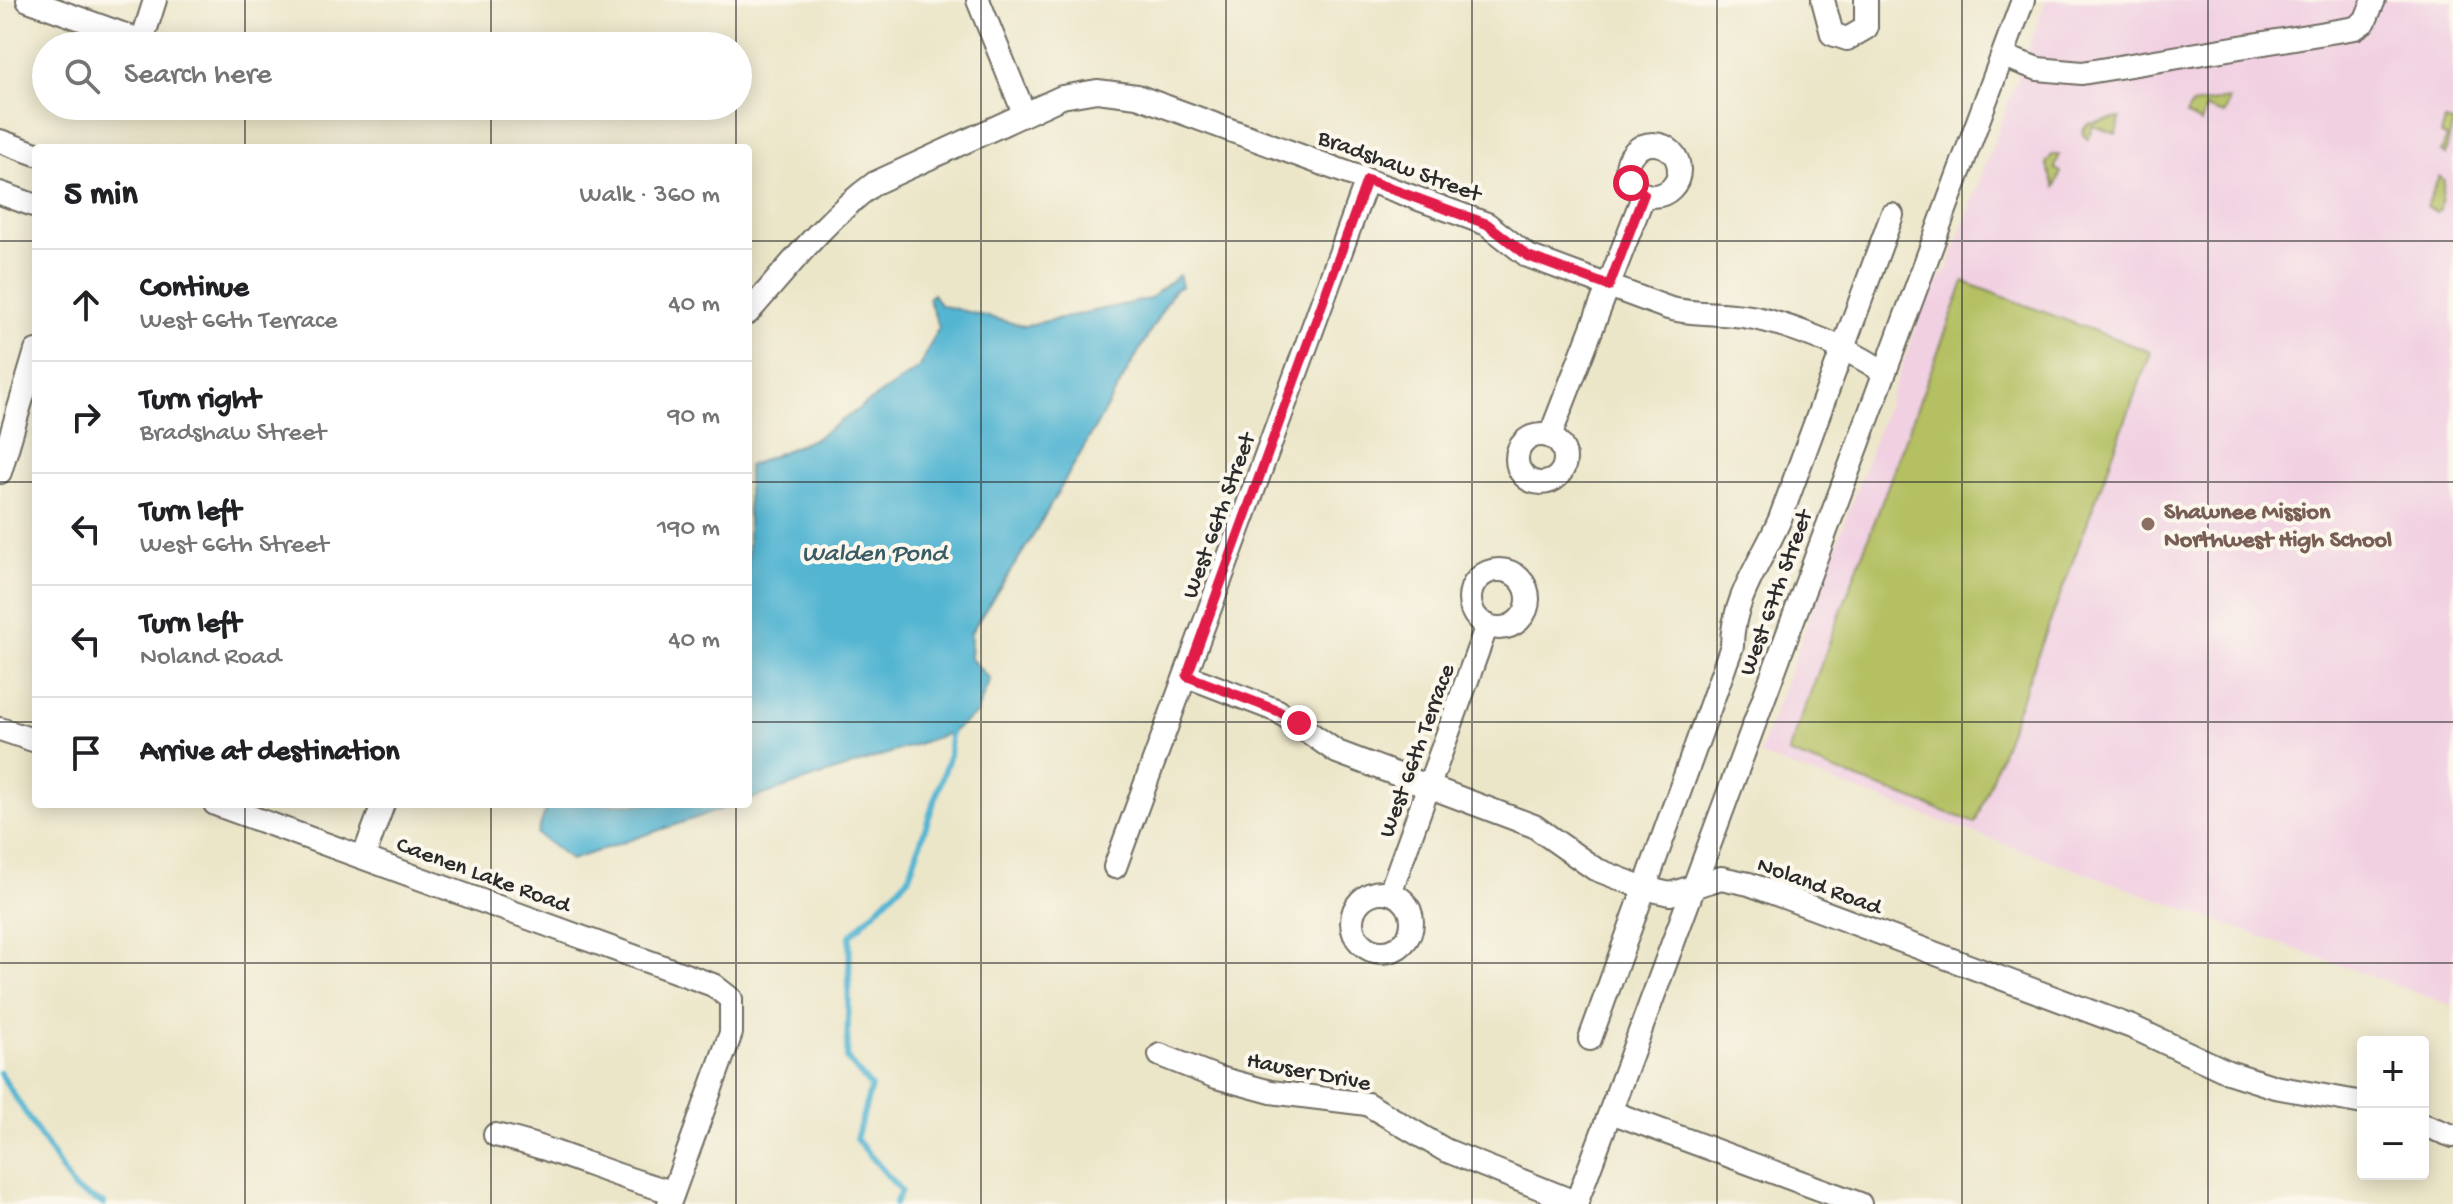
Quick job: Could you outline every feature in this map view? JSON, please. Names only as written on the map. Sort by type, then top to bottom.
[{"type":"street","points":[[28,0],[117,32]]},
{"type":"street","points":[[145,32],[155,0]]},
{"type":"street","points":[[978,0],[1024,113]]},
{"type":"street","points":[[1823,0],[1828,25],[1840,39],[1855,37],[1866,28],[1866,0]]},
{"type":"street","name":"West 67th Street","points":[[1577,1203],[2023,0]]},
{"type":"street","points":[[2003,56],[2038,69],[2082,73],[2355,28],[2365,21],[2374,0]]},
{"type":"street","name":"Bradshaw Street","points":[[752,309],[855,197],[875,183],[1062,97],[1097,91],[1137,96],[1487,224],[1528,256],[1609,286],[1686,313],[1756,319],[1860,355],[1883,372]]},
{"type":"street","points":[[0,141],[32,153]]},
{"type":"street","name":"West 66th Street","points":[[1115,867],[1367,180]]},
{"type":"street","points":[[0,193],[32,205]]},
{"type":"street","points":[[1550,436],[1644,194]]},
{"type":"street","name":"West 67th Street","points":[[1590,1039],[1732,646],[1732,625],[1751,573],[1768,548],[1780,519],[1892,215]]},
{"type":"street","points":[[0,472],[32,364]]},
{"type":"street","name":"West 66th Terrace","points":[[1390,893],[1431,787],[1487,625]]},
{"type":"street","name":"Noland Road","points":[[1187,676],[1278,711],[1337,752],[1534,826],[1595,869],[1644,888],[1670,894],[1721,878],[1749,884],[2132,1027],[2228,1072],[2275,1087],[2357,1102]]},
{"type":"street","points":[[0,729],[32,740]]},
{"type":"street","name":"Caenen Lake Road","points":[[226,808],[713,985],[731,999],[731,1033],[671,1198]]},
{"type":"street","points":[[364,856],[382,808]]},
{"type":"street","name":"Hauser Drive","points":[[1160,1055],[1216,1077],[1271,1092],[1367,1104],[1468,1160],[1577,1203]]},
{"type":"street","points":[[1611,1112],[1860,1204]]},
{"type":"street","points":[[2429,1127],[2453,1136]]},
{"type":"street","points":[[495,1135],[527,1142],[671,1198]]},
{"type":"shaded area","name":"Shawnee Mission Northwest High School","points":[[2046,0],[2453,0],[2453,1006],[1759,755],[1929,292],[1947,270]]},
{"type":"green space","points":[[2229,99],[2224,114],[2206,108],[2201,123],[2186,115],[2192,105]]},
{"type":"green space","points":[[2120,118],[2116,134],[2093,126],[2088,139],[2084,136],[2083,130],[2088,124]]},
{"type":"green space","points":[[2445,121],[2453,123],[2445,155],[2441,152],[2447,137],[2441,134]]},
{"type":"green space","points":[[2052,155],[2059,155],[2055,169],[2061,172],[2055,187],[2046,163]]},
{"type":"green space","points":[[2439,176],[2444,180],[2440,210],[2436,212],[2427,206]]},
{"type":"green space","points":[[1964,282],[2151,352],[1975,823],[1788,753]]},
{"type":"water","name":"Walden Pond","points":[[1179,275],[1182,286],[1174,290],[1030,541],[971,632],[970,658],[990,679],[976,714],[950,733],[752,799],[752,464],[816,438],[920,367],[939,327],[928,298],[933,294],[940,305],[1024,326],[1149,299]]},
{"type":"water","points":[[547,808],[725,808],[571,860],[537,834]]},
{"type":"waterway","points":[[895,1204],[901,1191],[856,1139],[871,1087],[847,1059],[850,936],[909,877],[949,757],[950,733]]},
{"type":"waterway","points":[[0,1073],[74,1189],[104,1204]]},
{"type":"place","name":"Shawnee Mission Northwest High School","points":[[2148,524]]},
{"type":"route","points":[[1299,723],[1278,711],[1187,676],[1367,180],[1487,224],[1528,256],[1609,286],[1644,194],[1631,183]]}]
